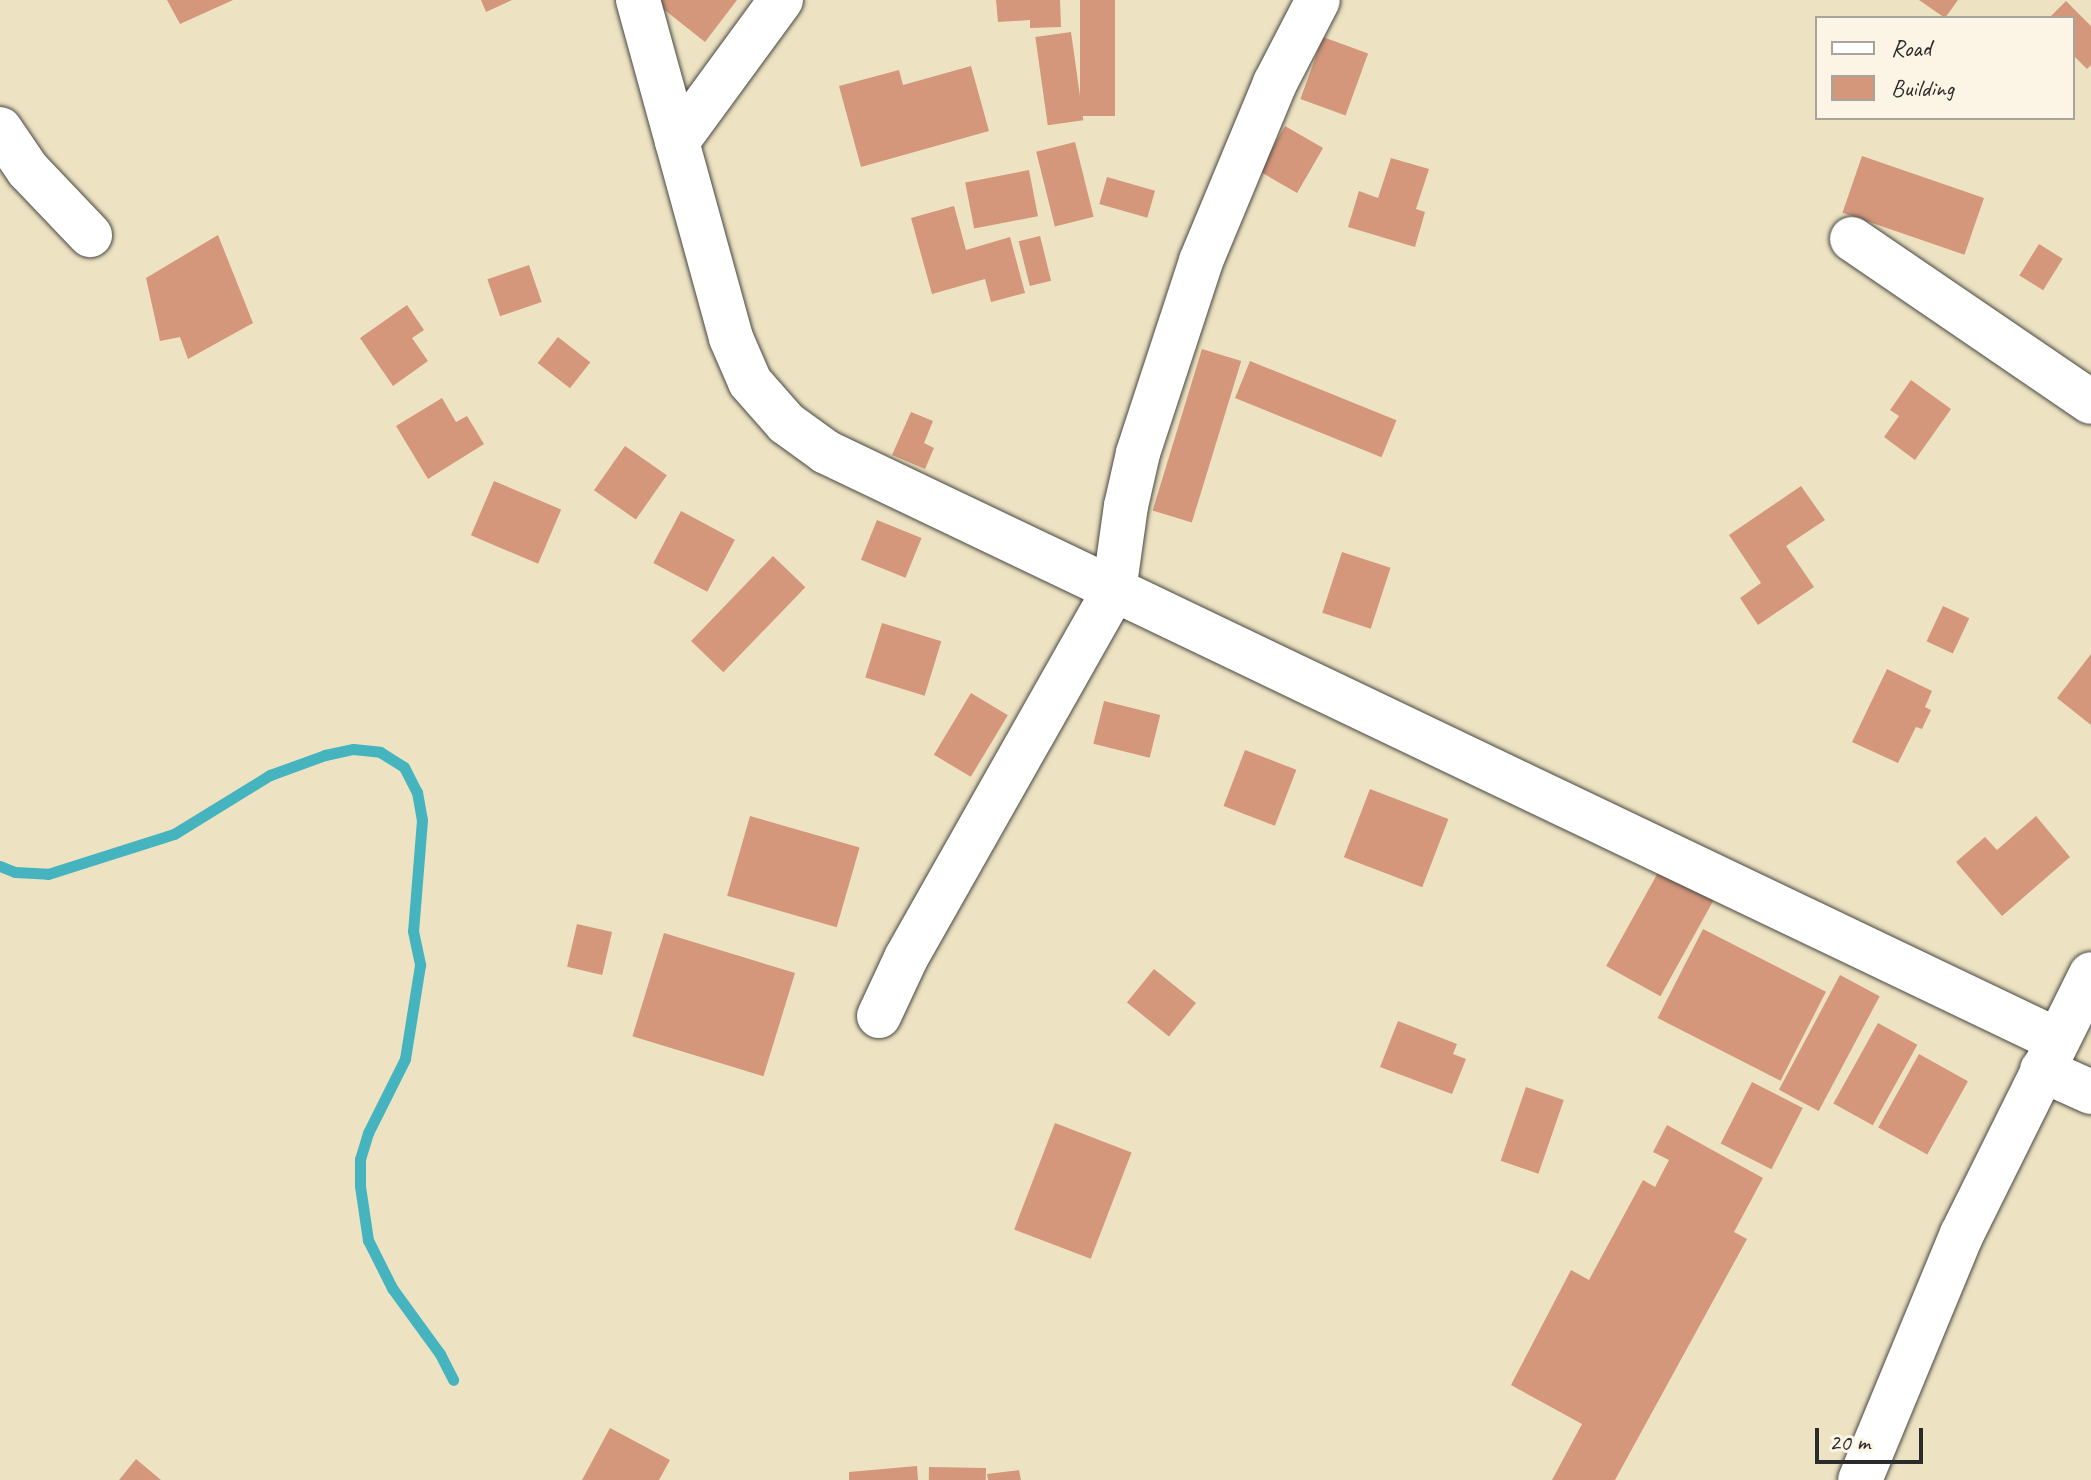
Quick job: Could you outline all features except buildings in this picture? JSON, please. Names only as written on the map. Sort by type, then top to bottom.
[{"type":"street","points":[[638,0],[731,338],[750,382],[786,423],[826,452],[1114,591],[2050,1055],[2091,1092]]},
{"type":"street","points":[[677,142],[781,0]]},
{"type":"street","points":[[879,1016],[906,958],[1114,591],[1126,506],[1138,453],[1201,261],[1275,83],[1318,0]]},
{"type":"street","points":[[0,129],[28,170],[90,235]]},
{"type":"street","points":[[1852,239],[2091,402]]},
{"type":"street","points":[[1860,1480],[1962,1234],[2091,974]]},
{"type":"waterway","points":[[0,866],[15,872],[48,874],[174,834],[270,775],[325,755],[353,749],[380,752],[404,767],[417,792],[422,820],[413,931],[420,965],[405,1059],[368,1133],[360,1159],[360,1186],[368,1240],[392,1288],[440,1354],[453,1380]]}]
